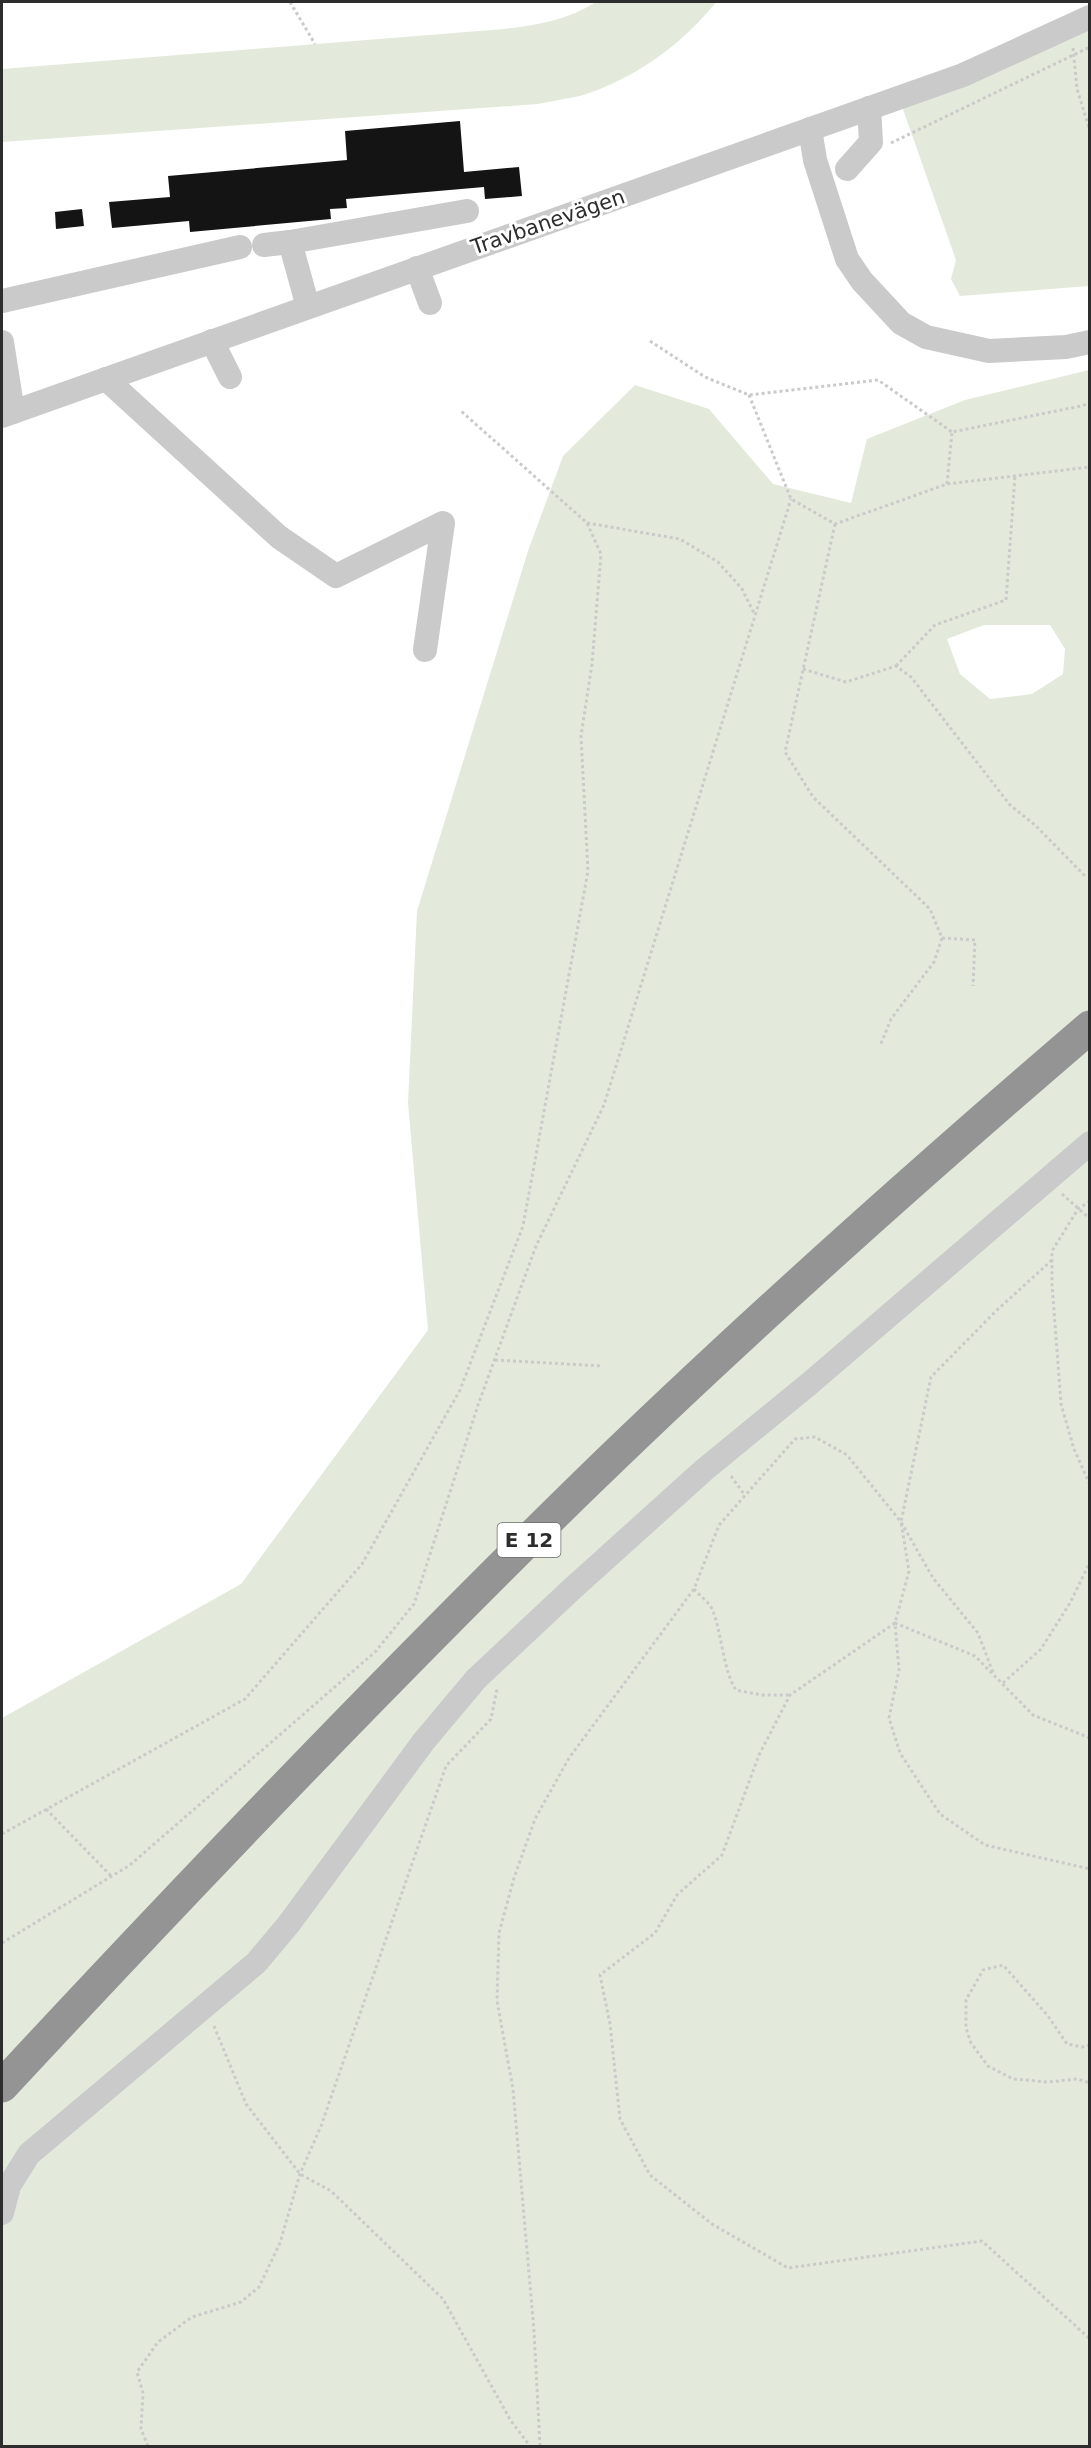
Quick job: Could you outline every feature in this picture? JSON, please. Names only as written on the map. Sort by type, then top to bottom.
[{"type":"highway","name":"E 12","points":[[2,2057],[402,1640],[560,1485],[821,1239],[1089,1001]]},
{"type":"highway","name":"E 12","points":[[2,2086],[189,1887],[576,1494],[755,1324],[930,1164],[1089,1028]]},
{"type":"street","name":"Travbanevägen","points":[[7,414],[963,75],[1081,21]]},
{"type":"street","points":[[847,169],[872,142],[870,108]]},
{"type":"street","points":[[810,129],[815,160],[844,252],[862,281],[901,323],[926,337],[989,351],[1066,346],[1089,342]]},
{"type":"street","points":[[264,245],[467,211]]},
{"type":"street","points":[[290,242],[308,307]]},
{"type":"street","points":[[2,301],[240,248]]},
{"type":"street","points":[[417,268],[430,303]]},
{"type":"street","points":[[212,341],[230,377]]},
{"type":"street","points":[[2,342],[7,414]]},
{"type":"street","points":[[106,379],[279,537],[336,576],[443,524],[426,650]]},
{"type":"street","points":[[2,2213],[9,2187],[29,2154],[256,1963],[288,1924],[424,1741],[476,1679],[704,1470],[818,1376],[1089,1143]]},
{"type":"path","points":[[290,2],[315,44]]},
{"type":"path","points":[[1081,21],[1073,55],[1077,89],[1089,131]]},
{"type":"path","points":[[887,146],[1089,47]]},
{"type":"path","points":[[650,341],[705,377],[749,395],[878,380],[952,432],[1089,403]]},
{"type":"path","points":[[749,395],[791,499],[835,524],[947,484],[1089,467]]},
{"type":"path","points":[[2,1834],[245,1699],[362,1564],[460,1390],[523,1226],[588,871],[581,736],[592,664],[601,554],[586,523],[461,411]]},
{"type":"path","points":[[947,484],[952,432]]},
{"type":"path","points":[[803,669],[846,682],[896,666],[934,625],[1005,600],[1015,476]]},
{"type":"path","points":[[2,1943],[130,1865],[375,1652],[414,1605],[495,1360],[536,1246],[604,1105],[791,499]]},
{"type":"path","points":[[586,523],[680,539],[718,562],[742,589],[754,615]]},
{"type":"path","points":[[835,524],[785,752],[813,797],[930,909],[942,938],[934,962],[891,1019],[880,1046]]},
{"type":"path","points":[[896,666],[910,677],[1010,805],[1035,825],[1085,876]]},
{"type":"path","points":[[942,938],[975,940],[973,986]]},
{"type":"path","points":[[1089,1201],[1078,1209],[1052,1251],[1061,1404],[1074,1449],[1089,1485]]},
{"type":"path","points":[[1078,1209],[1089,1219]]},
{"type":"path","points":[[1052,1260],[996,1311],[931,1377],[901,1522],[909,1571],[895,1623],[899,1670],[889,1718],[900,1753],[940,1814],[985,1845],[1089,1869]]},
{"type":"path","points":[[495,1360],[603,1366]]},
{"type":"path","points":[[540,2446],[534,2331],[513,2089],[497,2001],[499,1933],[514,1878],[535,1819],[569,1758],[694,1589],[718,1524],[795,1438],[815,1437],[847,1455],[901,1522],[933,1578],[978,1633],[994,1675]]},
{"type":"path","points":[[1002,1683],[1041,1649],[1070,1603],[1089,1562]]},
{"type":"path","points":[[694,1589],[712,1609],[726,1655],[729,1679],[736,1690],[762,1695],[790,1695]]},
{"type":"path","points":[[895,1623],[975,1656],[1034,1715],[1089,1738]]},
{"type":"path","points":[[895,1623],[790,1695],[759,1755],[722,1855],[677,1895],[655,1933],[600,1975],[610,2024],[620,2119],[650,2175],[712,2224],[788,2268],[982,2241],[1089,2339]]},
{"type":"path","points":[[148,2446],[141,2429],[143,2393],[137,2372],[158,2342],[192,2317],[241,2302],[260,2287],[280,2243],[300,2174],[321,2126],[446,1766],[491,1719],[498,1685],[497,1660]]},
{"type":"path","points":[[46,1809],[112,1877]]},
{"type":"path","points":[[1089,2045],[1082,2047],[1067,2044],[1048,2016],[1003,1965],[983,1970],[966,2000],[966,2028],[971,2043],[987,2066],[1013,2079],[1048,2082],[1077,2079],[1089,2083]]},
{"type":"path","points":[[205,2005],[246,2104],[300,2174],[331,2191],[443,2299],[511,2421],[530,2446]]},
{"type":"green space","points":[[596,2],[716,2],[688,33],[655,59],[619,81],[575,97],[538,104],[2,142],[2,69],[504,29],[552,21]]},
{"type":"green space","points":[[1089,17],[1089,286],[960,296],[951,279],[956,260],[899,98]]},
{"type":"green space","points":[[1089,370],[1089,2446],[2,2446],[2,1718],[241,1584],[428,1330],[408,1103],[417,911],[528,551],[563,456],[635,385],[709,409],[773,484],[851,503],[867,439],[965,400]],"holes":[[[984,625],[1050,625],[1065,649],[1063,674],[1032,694],[990,699],[960,674],[947,639]]]},
{"type":"building","points":[[460,121],[464,172],[519,167],[522,196],[485,199],[484,187],[346,199],[347,208],[330,209],[331,219],[190,232],[189,221],[112,228],[109,202],[170,197],[168,176],[347,160],[345,131]]},
{"type":"building","points":[[82,209],[84,226],[56,229],[55,212]]}]
